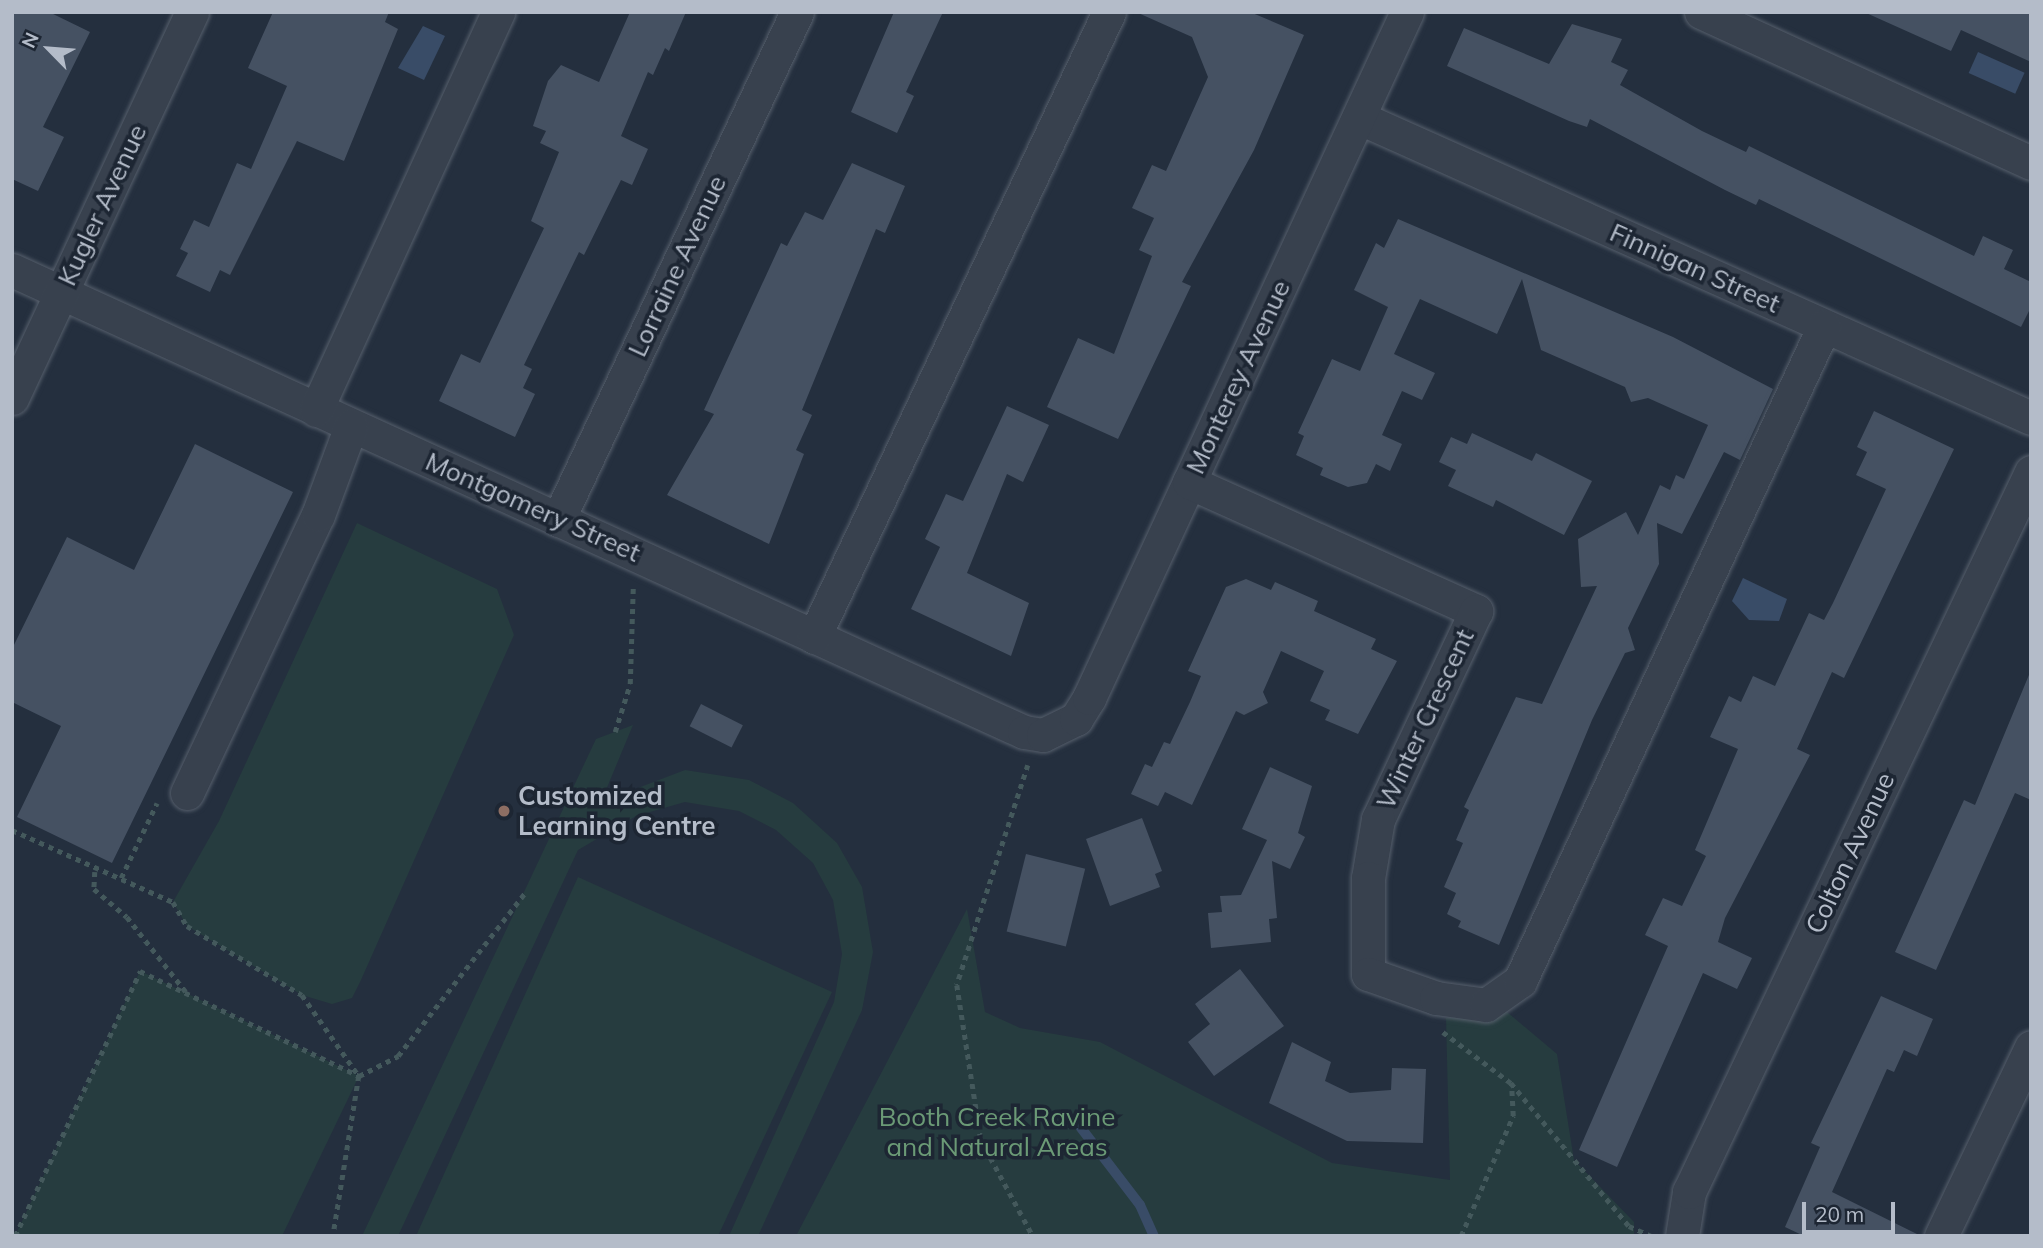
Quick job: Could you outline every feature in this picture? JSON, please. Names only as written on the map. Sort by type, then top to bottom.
[{"type":"street","name":"Kugler Avenue","points":[[12,398],[192,12]]},
{"type":"street","points":[[316,410],[498,12]]},
{"type":"street","name":"Lorraine Avenue","points":[[558,520],[797,12]]},
{"type":"street","points":[[814,637],[1109,12]]},
{"type":"street","name":"Monterey Avenue","points":[[1055,732],[1076,719],[1088,698],[1407,12]]},
{"type":"street","points":[[1701,12],[2031,163]]},
{"type":"street","name":"Finnigan Street","points":[[1360,118],[2031,418]]},
{"type":"street","name":"Montgomery Street","points":[[12,270],[1024,732],[1055,732]]},
{"type":"street","name":"Winter Crescent","points":[[1189,482],[1476,611],[1378,819],[1368,878],[1368,974],[1436,998],[1486,1005],[1520,981],[1824,326]]},
{"type":"street","points":[[187,793],[318,515],[351,426]]},
{"type":"street","name":"Colton Avenue","points":[[1682,1236],[1689,1192],[2031,472]]},
{"type":"street","points":[[1941,1236],[2031,1047]]},
{"type":"path","points":[[615,732],[630,684],[633,589],[641,555]]},
{"type":"path","points":[[1029,761],[957,985],[981,1140],[1034,1236]]},
{"type":"path","points":[[12,830],[95,872],[173,902],[187,926],[302,995],[359,1076],[333,1236]]},
{"type":"path","points":[[95,872],[94,889],[127,917],[187,994]]},
{"type":"path","points":[[359,1076],[398,1056],[525,893]]},
{"type":"path","points":[[15,1236],[140,971],[359,1076]]},
{"type":"path","points":[[1438,1028],[1511,1083],[1629,1226],[1651,1236]]},
{"type":"path","points":[[1461,1236],[1513,1116],[1511,1083]]},
{"type":"green space","points":[[357,523],[497,589],[514,635],[361,980],[352,998],[332,1004],[302,995],[187,926],[173,902],[219,821]]},
{"type":"green space","points":[[633,725],[601,802],[685,770],[749,780],[793,803],[837,843],[862,887],[873,952],[862,1010],[758,1236],[729,1236],[834,1002],[842,954],[833,900],[813,863],[776,830],[739,811],[685,802],[636,816],[578,850],[398,1236],[362,1236],[596,739]]},
{"type":"green space","points":[[578,877],[832,992],[718,1236],[416,1236]]},
{"type":"green space","name":"Booth Creek Ravine and Natural Areas","points":[[967,909],[985,1012],[1020,1028],[1100,1042],[1332,1163],[1450,1180],[1446,1018],[1507,1012],[1557,1054],[1574,1160],[1634,1222],[1634,1236],[796,1236]]},
{"type":"green space","points":[[140,971],[359,1076],[282,1236],[15,1236]]},
{"type":"water","points":[[423,26],[445,36],[424,80],[398,68]]},
{"type":"water","points":[[1978,52],[2025,73],[2015,94],[1969,73]]},
{"type":"water","points":[[1743,578],[1787,599],[1779,621],[1749,620],[1732,601]]},
{"type":"building","points":[[12,12],[49,12],[90,32],[43,127],[64,137],[38,191],[12,179]]},
{"type":"building","points":[[273,12],[389,12],[385,22],[398,29],[344,161],[297,141],[230,275],[220,270],[210,292],[176,276],[188,253],[180,249],[194,220],[209,227],[237,163],[251,169],[287,86],[248,68]]},
{"type":"building","points":[[630,12],[686,12],[669,51],[665,48],[653,75],[648,72],[621,136],[648,149],[632,185],[621,180],[584,255],[579,252],[524,365],[532,369],[523,388],[535,394],[515,437],[439,401],[461,354],[480,363],[544,228],[531,221],[559,152],[540,143],[546,131],[533,126],[548,81],[561,65],[599,82]]},
{"type":"building","points":[[894,12],[943,12],[906,92],[914,96],[897,133],[851,112]]},
{"type":"building","points":[[1136,12],[1250,12],[1304,35],[1254,150],[1182,282],[1191,286],[1118,439],[1047,407],[1078,338],[1114,354],[1152,256],[1139,250],[1154,218],[1132,208],[1152,165],[1166,171],[1208,77],[1192,37]]},
{"type":"building","points":[[1864,12],[2031,12],[2031,62],[1961,30],[1951,51]]},
{"type":"building","points":[[1572,24],[1622,39],[1611,62],[1628,70],[1620,85],[1702,131],[1746,152],[1749,146],[1974,256],[1983,236],[2013,250],[2004,269],[2031,282],[2031,307],[2021,327],[1759,199],[1756,205],[1590,119],[1587,127],[1569,121],[1447,66],[1464,28],[1549,64]]},
{"type":"building","points":[[852,163],[905,186],[885,233],[876,229],[802,410],[812,415],[796,450],[804,454],[769,544],[667,495],[714,414],[704,410],[781,243],[787,246],[805,212],[823,220]]},
{"type":"building","points":[[1398,219],[1673,337],[1773,389],[1740,460],[1724,452],[1682,534],[1657,523],[1659,564],[1628,628],[1635,650],[1625,653],[1592,720],[1499,945],[1458,927],[1461,921],[1447,914],[1456,893],[1444,887],[1463,843],[1456,840],[1469,810],[1464,807],[1516,697],[1542,704],[1597,586],[1581,587],[1578,539],[1626,512],[1638,535],[1660,485],[1670,490],[1676,475],[1684,479],[1708,425],[1648,398],[1631,402],[1625,387],[1541,350],[1522,279],[1497,334],[1420,299],[1394,354],[1435,373],[1422,400],[1402,391],[1382,435],[1402,444],[1390,471],[1376,464],[1367,483],[1348,487],[1320,475],[1323,468],[1296,455],[1304,436],[1298,433],[1332,359],[1360,371],[1388,307],[1354,290],[1376,243],[1384,248]]},
{"type":"building","points":[[1007,406],[1049,425],[1023,482],[1007,474],[967,573],[1029,603],[1011,656],[911,609],[940,547],[925,539],[946,494],[963,501]]},
{"type":"building","points":[[1874,411],[1954,449],[1844,678],[1832,672],[1797,749],[1810,755],[1725,918],[1718,942],[1752,958],[1737,989],[1703,973],[1617,1167],[1579,1150],[1668,946],[1645,935],[1663,898],[1682,906],[1706,856],[1695,850],[1738,749],[1710,737],[1729,696],[1741,702],[1753,676],[1775,686],[1809,613],[1824,620],[1833,603],[1886,489],[1856,475],[1867,452],[1857,447]]},
{"type":"building","points":[[1472,433],[1532,461],[1536,453],[1592,481],[1564,535],[1496,500],[1493,507],[1448,486],[1456,470],[1439,462],[1451,437],[1467,444]]},
{"type":"building","points":[[195,444],[293,492],[112,863],[17,817],[61,726],[12,702],[12,649],[67,537],[134,570]]},
{"type":"building","points":[[1246,579],[1271,590],[1275,582],[1318,601],[1314,611],[1376,639],[1371,649],[1397,661],[1358,734],[1325,720],[1330,710],[1310,701],[1324,671],[1281,651],[1263,692],[1268,703],[1244,715],[1236,711],[1192,805],[1165,792],[1158,806],[1131,794],[1145,764],[1152,767],[1164,742],[1170,744],[1190,702],[1201,676],[1188,671],[1226,587]]},
{"type":"building","points":[[2031,670],[2031,800],[2015,793],[1936,970],[1895,952],[1964,800],[1975,805]]},
{"type":"building","points":[[701,704],[743,725],[732,748],[690,726]]},
{"type":"building","points":[[1270,767],[1312,786],[1298,833],[1305,837],[1290,869],[1272,861],[1277,918],[1269,919],[1271,942],[1211,948],[1208,913],[1222,912],[1220,896],[1241,895],[1267,840],[1242,829]]},
{"type":"building","points":[[1142,818],[1162,871],[1155,874],[1160,887],[1110,906],[1086,839]]},
{"type":"building","points":[[1026,854],[1085,869],[1066,946],[1007,932]]},
{"type":"building","points":[[1240,969],[1284,1026],[1214,1076],[1188,1042],[1210,1024],[1195,1004]]},
{"type":"building","points":[[1881,996],[1933,1019],[1917,1056],[1904,1050],[1894,1072],[1887,1069],[1832,1192],[1921,1236],[1804,1236],[1785,1227],[1820,1147],[1811,1143]]},
{"type":"building","points":[[1292,1042],[1331,1062],[1325,1081],[1350,1093],[1391,1090],[1392,1068],[1426,1069],[1423,1143],[1347,1141],[1269,1103]]},
{"type":"waterway","points":[[1075,1120],[1140,1205],[1154,1236]]},
{"type":"place","name":"Customized Learning Centre","points":[[504,811]]}]
